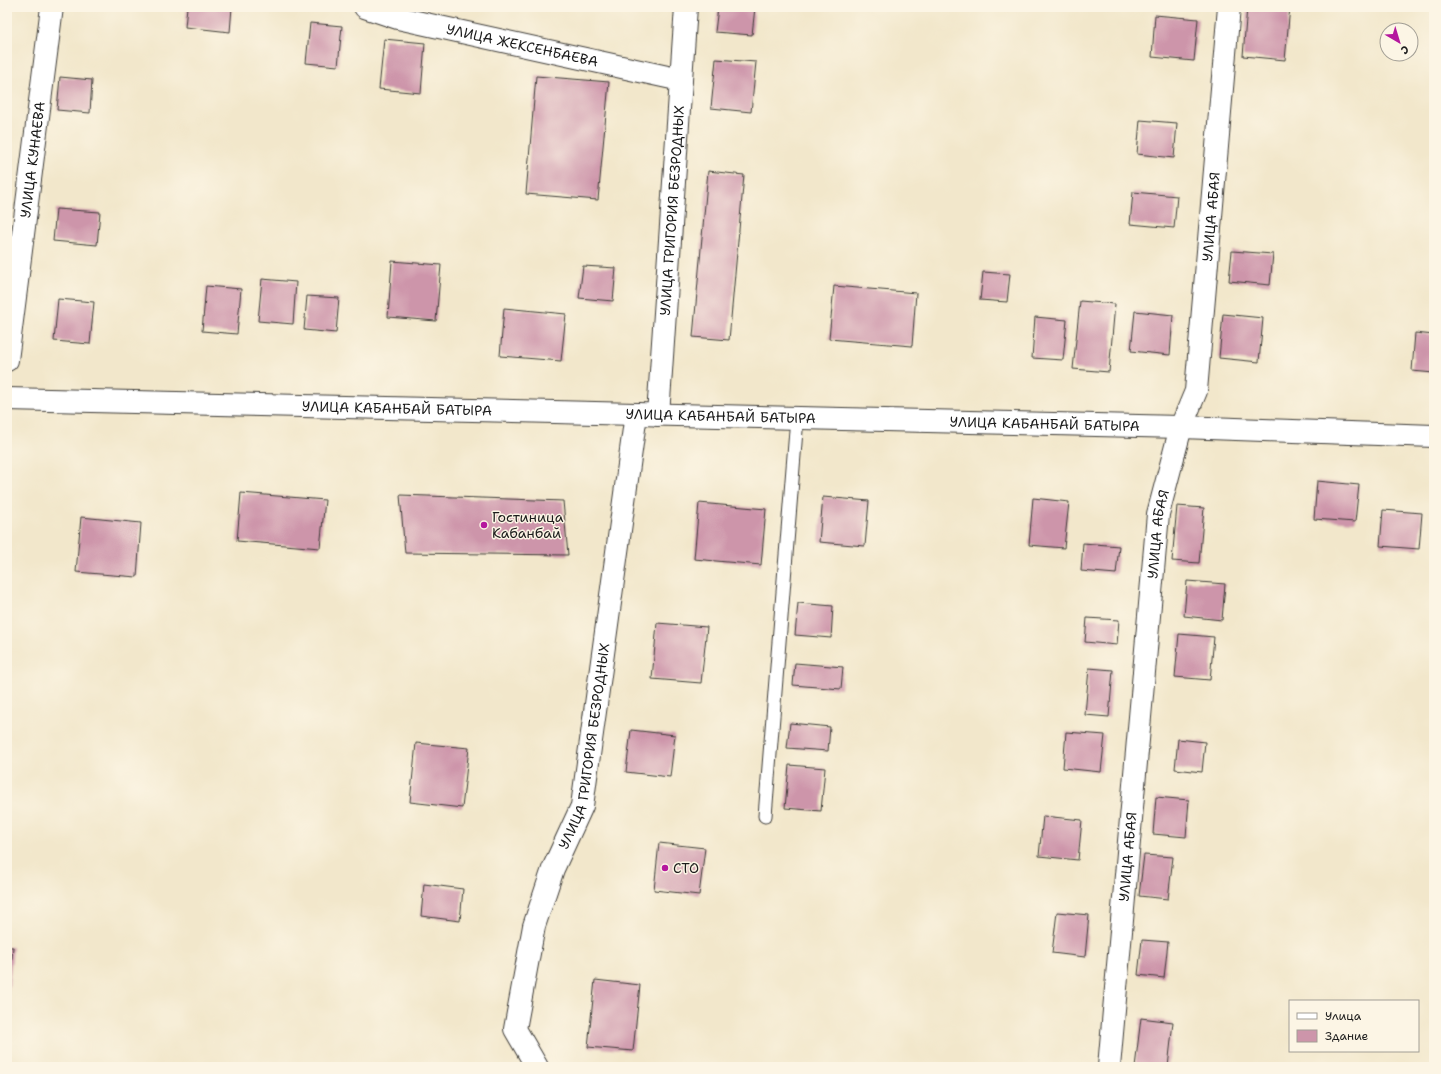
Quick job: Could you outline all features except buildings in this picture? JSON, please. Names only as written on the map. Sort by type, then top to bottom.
[{"type":"street","name":"УЛИЦА КУНАЕВА","points":[[7,360],[52,7]]},
{"type":"street","name":"УЛИЦА ЖЕКСЕНБАЕВА","points":[[365,7],[398,18],[681,80]]},
{"type":"street","name":"УЛИЦА ГРИГОРИЯ БЕЗРОДНЫХ","points":[[658,415],[686,7]]},
{"type":"street","name":"УЛИЦА АБАЯ","points":[[1108,1067],[1158,514],[1180,427],[1196,391],[1228,7]]},
{"type":"street","name":"УЛИЦА КАБАНБАЙ БАТЫРА","points":[[7,399],[1180,427],[1434,436]]},
{"type":"street","name":"УЛИЦА ГРИГОРИЯ БЕЗРОДНЫХ","points":[[537,1067],[515,1029],[534,926],[553,869],[582,806],[636,414]]},
{"type":"lane","points":[[765,816],[798,418]]},
{"type":"place","name":"Гостиница Кабанбай","points":[[484,525]]},
{"type":"place","name":"СТО","points":[[665,868]]}]
